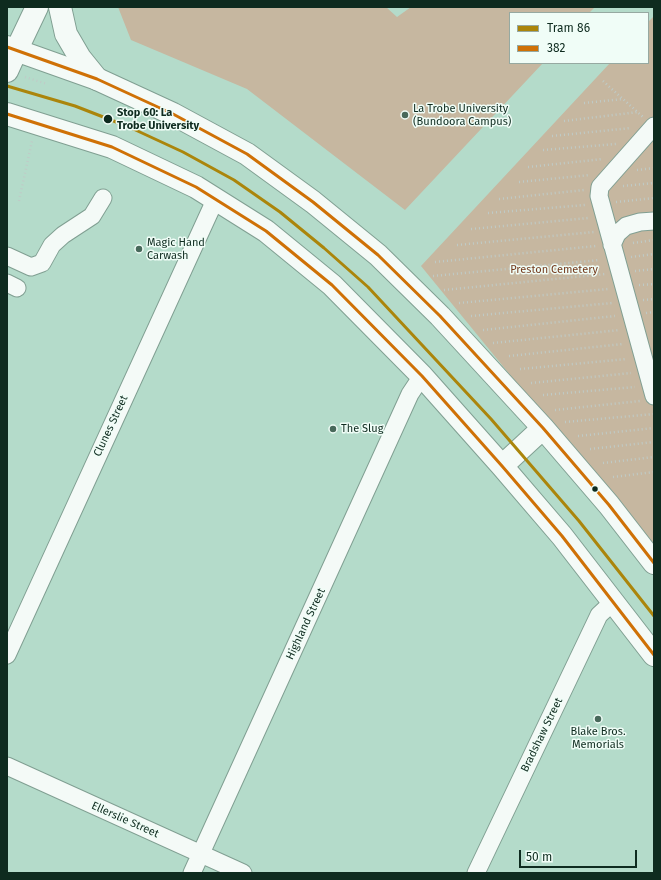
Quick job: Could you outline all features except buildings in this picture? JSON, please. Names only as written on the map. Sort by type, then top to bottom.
[{"type":"main road","points":[[16,74],[12,48],[37,7]]},
{"type":"main road","points":[[60,7],[66,34],[80,58],[97,79]]},
{"type":"main road","points":[[12,48],[97,79],[173,114],[247,154],[313,202],[378,255],[440,316],[543,428],[609,505],[654,563]]},
{"type":"main road","points":[[7,114],[112,147],[216,198],[266,231],[332,285],[422,376],[502,466],[562,536],[654,655]]},
{"type":"main road","points":[[502,466],[543,428]]},
{"type":"street","points":[[630,308],[612,172],[654,126]]},
{"type":"street","points":[[7,256],[30,267],[35,266],[45,260],[52,245],[59,239],[80,236],[92,230],[102,213],[104,195]]},
{"type":"street","name":"Clunes Street","points":[[7,655],[216,198]]},
{"type":"street","points":[[630,308],[617,234],[626,226],[654,220]]},
{"type":"street","name":"Highland Street","points":[[192,873],[410,394],[422,376]]},
{"type":"street","name":"Bradshaw Street","points":[[476,873],[599,616],[614,602]]},
{"type":"street","name":"Ellerslie Street","points":[[7,766],[243,873]]},
{"type":"path","points":[[16,74],[47,84]]},
{"type":"path","points":[[603,81],[654,126]]},
{"type":"path","points":[[584,103],[624,99]]},
{"type":"path","points":[[564,121],[638,112]]},
{"type":"path","points":[[552,136],[654,126]]},
{"type":"path","points":[[19,201],[32,141]]},
{"type":"path","points":[[542,150],[640,142]]},
{"type":"path","points":[[528,167],[626,157]]},
{"type":"path","points":[[519,182],[654,168]]},
{"type":"path","points":[[630,308],[654,183]]},
{"type":"path","points":[[630,308],[654,198]]},
{"type":"path","points":[[499,199],[630,308]]},
{"type":"path","points":[[488,213],[630,308]]},
{"type":"path","points":[[471,229],[630,308]]},
{"type":"path","points":[[520,369],[630,308],[654,240]]},
{"type":"path","points":[[457,245],[630,308]]},
{"type":"path","points":[[531,382],[630,308],[654,254]]},
{"type":"path","points":[[435,262],[630,308]]},
{"type":"path","points":[[555,410],[630,308],[654,269]]},
{"type":"path","points":[[434,276],[654,312]]},
{"type":"path","points":[[543,395],[654,284]]},
{"type":"path","points":[[444,290],[630,308]]},
{"type":"path","points":[[508,356],[654,299]]},
{"type":"path","points":[[459,303],[630,308]]},
{"type":"path","points":[[471,316],[630,308]]},
{"type":"path","points":[[483,330],[630,308]]},
{"type":"path","points":[[493,343],[630,308]]},
{"type":"path","points":[[565,422],[654,414]]},
{"type":"path","points":[[578,436],[654,428]]},
{"type":"path","points":[[590,449],[654,442]]},
{"type":"path","points":[[603,463],[654,457]]},
{"type":"path","points":[[613,477],[654,472]]},
{"type":"green space","name":"La Trobe University (Bundoora Campus)","points":[[118,7],[386,7],[397,17],[411,7],[595,7],[590,12],[509,12],[509,64],[542,64],[405,210],[247,89],[131,40]]},
{"type":"green space","name":"Preston Cemetery","points":[[654,16],[654,551],[421,266],[609,64],[649,64],[649,21]]},
{"type":"tram line","name":"86","points":[[7,86],[75,106],[129,127],[183,152],[234,180],[280,212],[324,248],[368,287],[491,419],[579,521],[654,616]]},
{"type":"transit line","name":"382","points":[[7,47],[97,79],[173,114],[247,154],[313,202],[378,255],[440,316],[543,428],[609,505],[654,563]]},
{"type":"transit line","name":"382","points":[[7,114],[112,147],[196,187],[266,231],[332,285],[422,376],[502,466],[562,536],[654,655]]},
{"type":"place","name":"La Trobe University (Bundoora Campus)","points":[[405,115]]},
{"type":"place","name":"Stop 60: La Trobe University","points":[[108,119]]},
{"type":"place","name":"Magic Hand Carwash","points":[[139,249]]},
{"type":"place","name":"The Slug","points":[[333,429]]},
{"type":"place","name":"Blake Bros. Memorials","points":[[598,719]]}]
